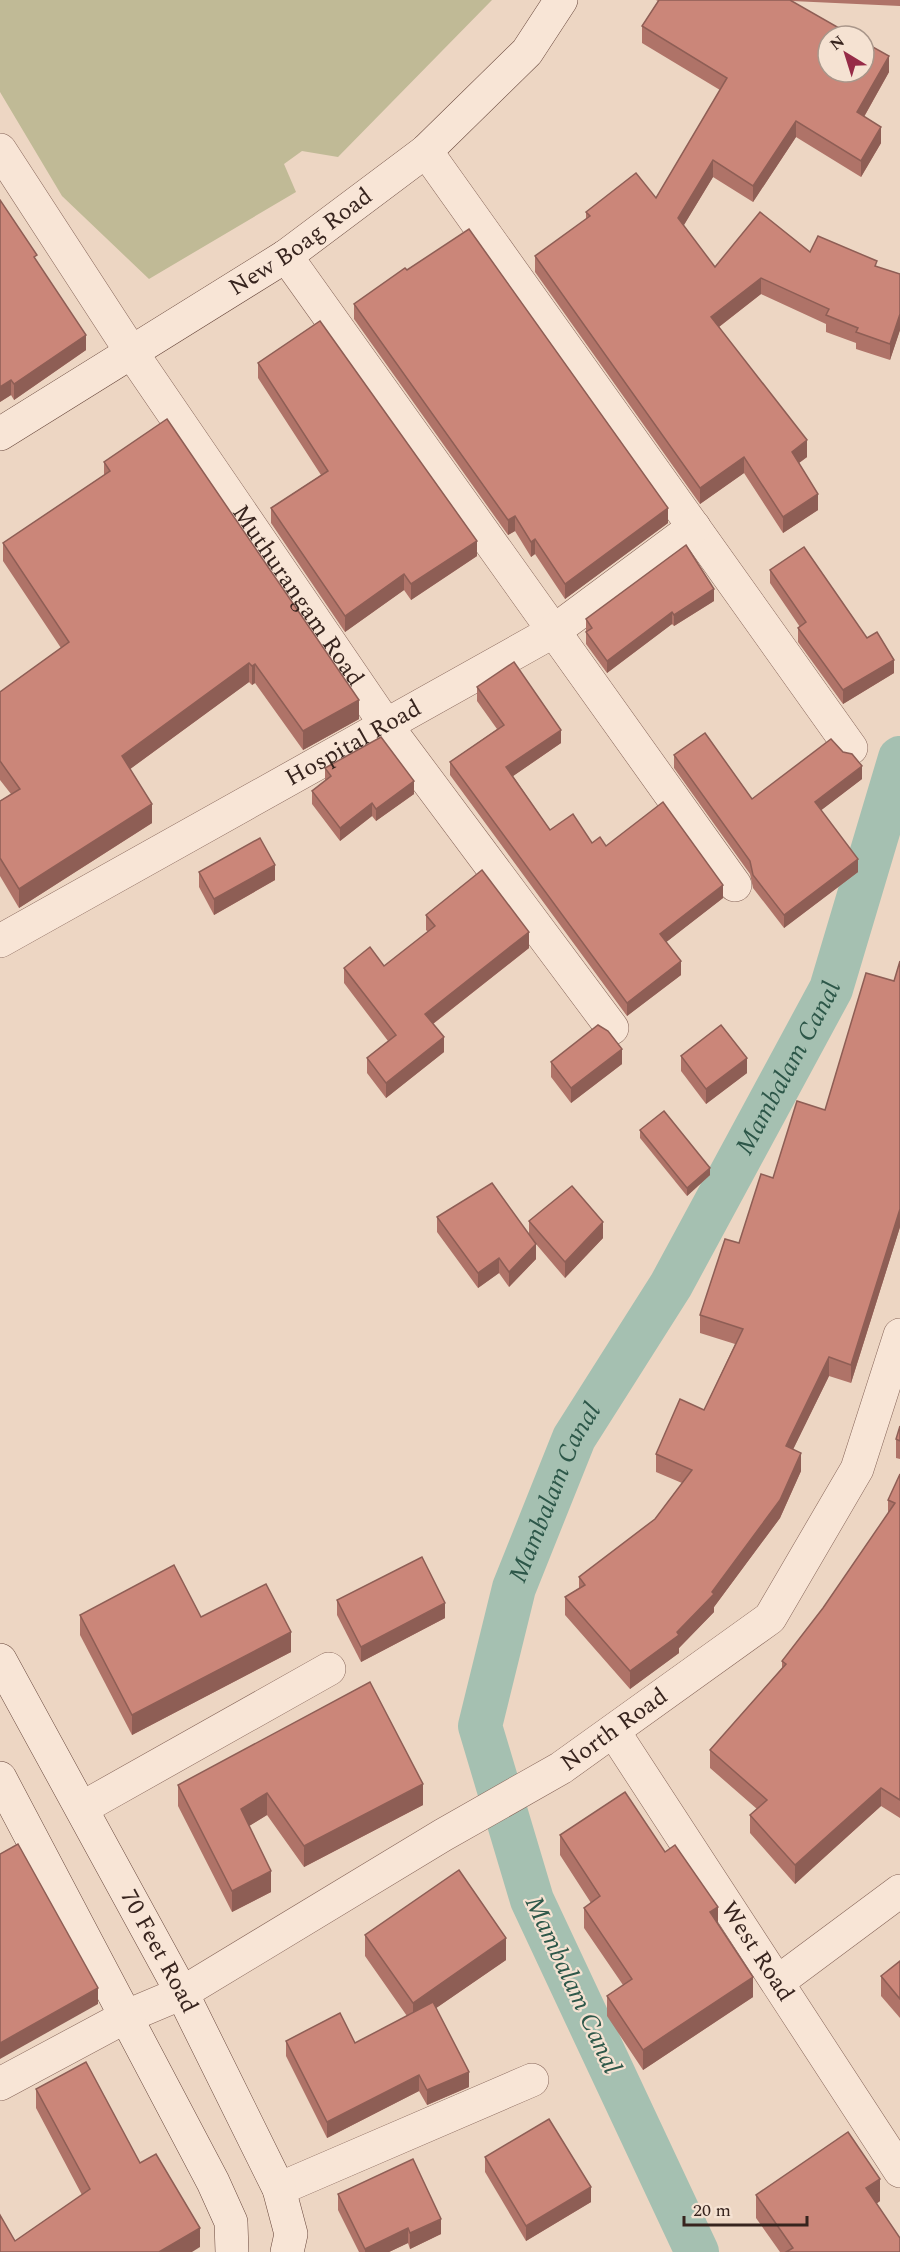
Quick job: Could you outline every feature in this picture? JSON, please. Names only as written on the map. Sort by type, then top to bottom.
[{"type":"street","name":"New Boag Road","points":[[0,434],[286,256],[426,151],[527,52],[561,0]]},
{"type":"street","points":[[426,151],[851,748]]},
{"type":"street","name":"Muthurangam Road","points":[[4,166],[386,725],[612,1028]]},
{"type":"street","points":[[286,256],[735,885]]},
{"type":"street","name":"Hospital Road","points":[[0,941],[554,631],[694,527]]},
{"type":"street","name":"North Road","points":[[0,2084],[125,2017],[182,1993],[443,1834],[561,1768],[770,1618],[857,1469],[900,1335]]},
{"type":"street","name":"70 Feet Road","points":[[0,1660],[182,1993],[279,2189],[291,2234],[287,2252]]},
{"type":"street","points":[[82,1808],[329,1669]]},
{"type":"street","name":"West Road","points":[[614,1732],[900,2171]]},
{"type":"street","points":[[0,1778],[7,1811],[125,2017],[213,2182],[231,2222],[232,2252]]},
{"type":"street","points":[[779,1982],[900,1891]]},
{"type":"street","points":[[279,2189],[532,2080]]},
{"type":"shaded area","points":[[0,0],[492,0],[338,157],[302,151],[284,164],[296,192],[149,279],[62,196],[0,92]]},
{"type":"building","points":[[659,0],[790,0],[832,24],[816,24],[816,84],[873,84],[857,112],[881,127],[861,161],[796,121],[753,186],[713,160],[678,218],[715,267],[760,212],[810,252],[818,236],[877,261],[875,266],[900,274],[900,314],[890,344],[856,332],[858,328],[826,315],[829,309],[761,278],[711,317],[807,440],[792,452],[818,494],[783,517],[744,457],[700,488],[535,256],[590,216],[586,212],[636,173],[656,198],[727,78],[642,26]]},
{"type":"building","points":[[876,49],[889,56],[876,79]]},
{"type":"building","points":[[0,200],[37,255],[34,257],[86,335],[14,384],[11,380],[0,387]]},
{"type":"building","points":[[469,229],[668,508],[565,584],[535,539],[531,542],[515,516],[508,520],[354,304],[405,268],[407,270]]},
{"type":"building","points":[[320,321],[477,541],[411,584],[404,574],[345,616],[271,508],[328,471],[258,363]]},
{"type":"building","points":[[167,419],[359,700],[303,731],[255,664],[252,666],[249,663],[122,756],[152,804],[19,889],[0,858],[0,801],[20,789],[0,761],[0,692],[69,642],[3,543],[110,471],[104,462]]},
{"type":"building","points":[[686,545],[714,589],[674,615],[672,612],[607,661],[586,632],[592,628],[586,619]]},
{"type":"building","points":[[804,547],[867,638],[877,632],[894,660],[843,690],[798,628],[806,622],[770,570]]},
{"type":"building","points":[[514,662],[561,730],[506,767],[550,830],[573,814],[592,843],[600,837],[606,846],[663,802],[723,885],[660,934],[681,961],[627,1003],[450,762],[504,725],[477,687]]},
{"type":"building","points":[[705,733],[752,799],[831,739],[843,752],[852,754],[862,766],[815,802],[858,859],[784,915],[753,875],[750,861],[674,755]]},
{"type":"building","points":[[381,737],[414,781],[376,809],[372,803],[340,828],[312,791],[331,776],[325,768]]},
{"type":"building","points":[[260,838],[275,865],[214,899],[199,872]]},
{"type":"building","points":[[482,870],[529,932],[425,1014],[444,1037],[386,1083],[367,1058],[396,1035],[344,968],[370,947],[384,966],[435,926],[426,915]]},
{"type":"building","points":[[900,961],[900,1209],[851,1365],[829,1357],[786,1446],[801,1453],[780,1500],[712,1592],[714,1594],[677,1632],[679,1635],[630,1671],[565,1597],[585,1585],[579,1577],[655,1519],[692,1470],[656,1454],[680,1399],[704,1410],[743,1329],[700,1315],[725,1239],[739,1243],[761,1174],[773,1178],[797,1101],[825,1110],[866,973],[894,981]]},
{"type":"building","points":[[598,1025],[608,1031],[622,1049],[571,1088],[551,1062]]},
{"type":"building","points":[[721,1025],[747,1058],[706,1089],[681,1056]]},
{"type":"building","points":[[664,1111],[710,1168],[687,1188],[640,1130]]},
{"type":"building","points":[[492,1183],[536,1244],[509,1272],[499,1258],[478,1273],[437,1217]]},
{"type":"building","points":[[572,1186],[603,1222],[565,1262],[529,1221]]},
{"type":"building","points":[[900,1426],[900,1441],[896,1439]]},
{"type":"building","points":[[900,1474],[900,1800],[881,1788],[795,1865],[750,1815],[767,1800],[710,1750],[786,1664],[782,1661],[823,1608],[895,1503],[888,1500]]},
{"type":"building","points":[[422,1557],[445,1603],[361,1647],[337,1600]]},
{"type":"building","points":[[174,1565],[201,1617],[266,1584],[291,1632],[132,1715],[80,1615]]},
{"type":"building","points":[[370,1682],[423,1784],[304,1846],[267,1793],[241,1809],[271,1871],[232,1891],[178,1785]]},
{"type":"building","points":[[625,1792],[665,1852],[675,1845],[718,1907],[710,1912],[753,1977],[643,2050],[607,1996],[632,1979],[584,1908],[600,1896],[560,1835]]},
{"type":"building","points":[[18,1844],[98,1988],[0,2043],[0,1854]]},
{"type":"building","points":[[459,1870],[506,1938],[413,2003],[365,1935]]},
{"type":"building","points":[[900,1961],[900,1999],[881,1976]]},
{"type":"building","points":[[433,2002],[469,2072],[427,2090],[419,2075],[327,2122],[286,2041],[340,2013],[355,2043]]},
{"type":"building","points":[[86,2062],[140,2163],[156,2154],[200,2228],[159,2252],[0,2252],[0,2215],[15,2241],[90,2189],[36,2089]]},
{"type":"building","points":[[549,2119],[591,2187],[526,2226],[485,2157]]},
{"type":"building","points":[[848,2132],[880,2179],[866,2188],[900,2238],[900,2252],[786,2252],[793,2248],[756,2195]]},
{"type":"building","points":[[413,2159],[441,2219],[410,2233],[408,2228],[365,2249],[338,2194]]},
{"type":"waterway","name":"Mambalam Canal","points":[[697,2252],[532,1900],[480,1726],[514,1588],[574,1438],[671,1285],[831,989],[900,758]]}]
